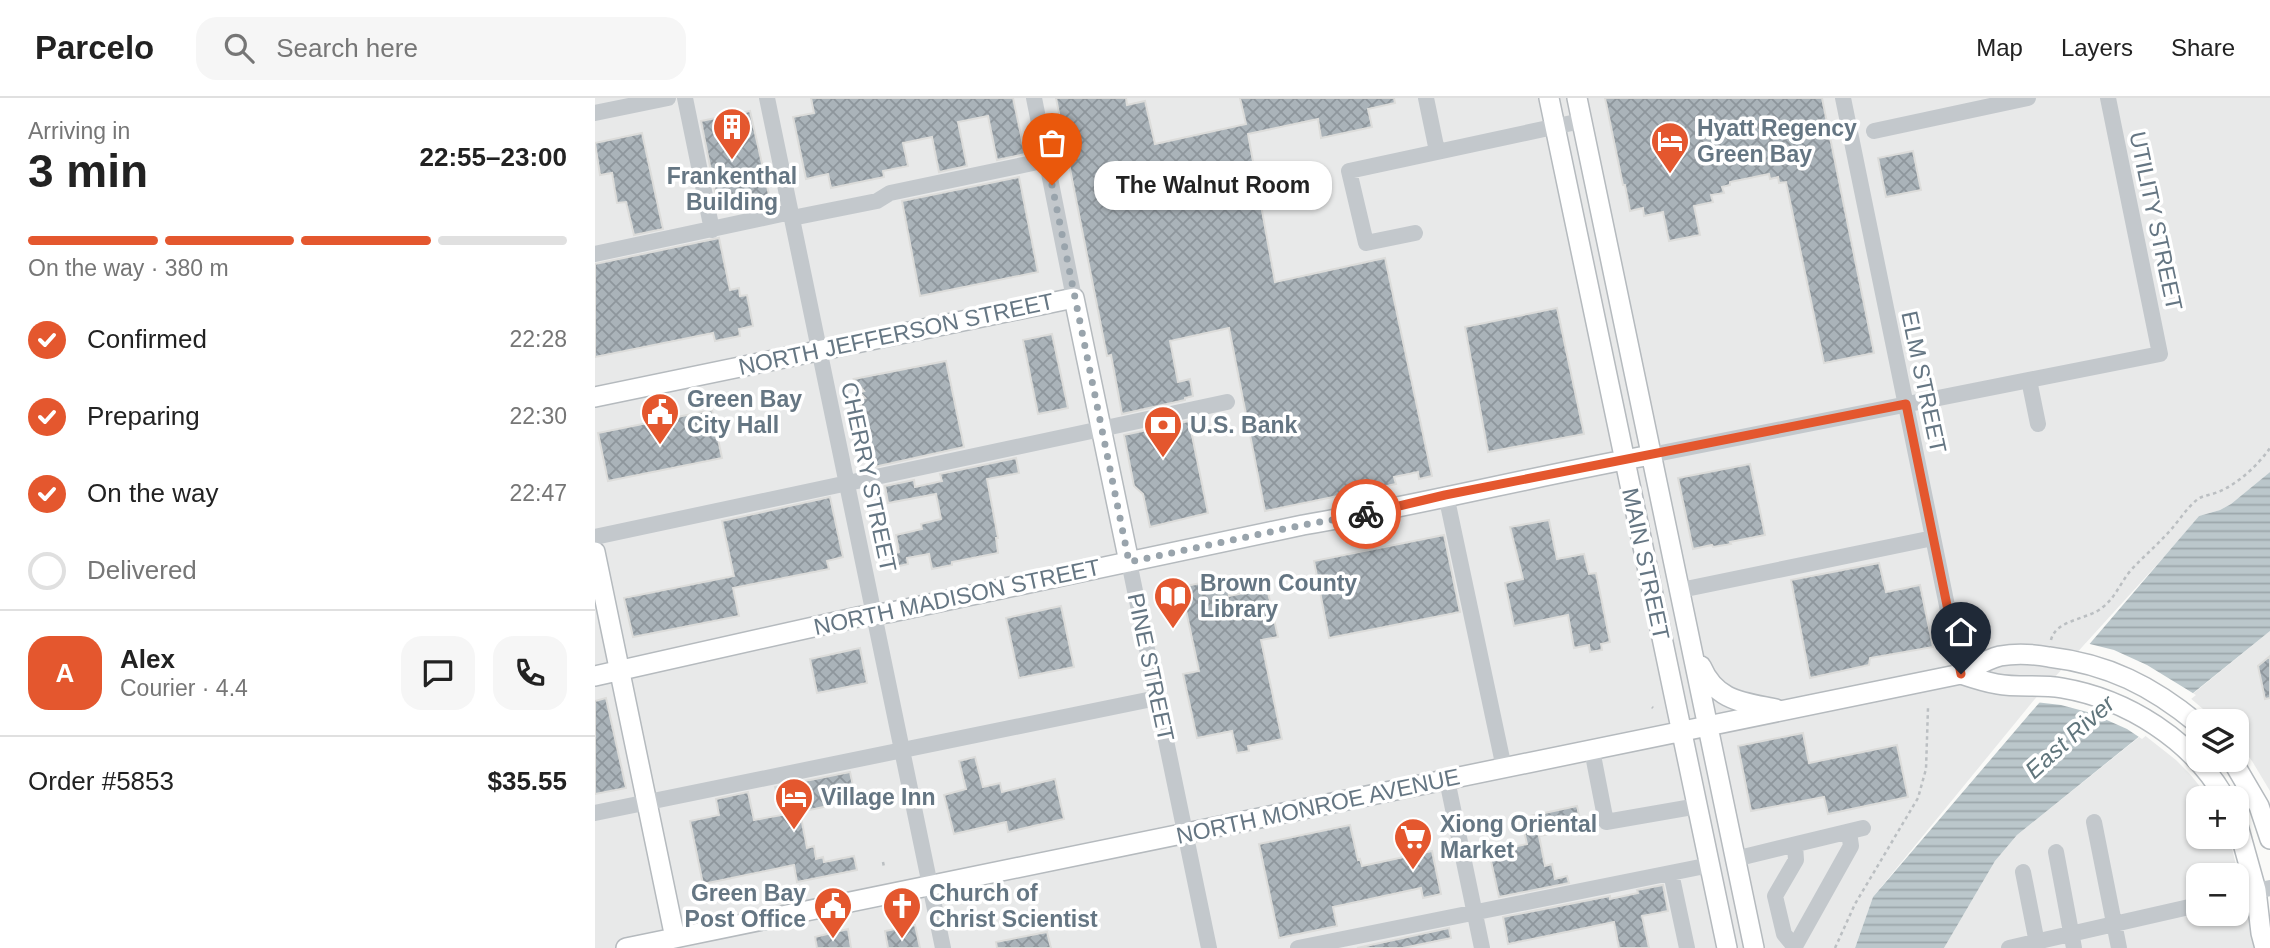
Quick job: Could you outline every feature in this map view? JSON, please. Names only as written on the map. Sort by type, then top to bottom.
[{"type":"main road","name":"MAIN STREET","points":[[1549,98],[1727,948]]},
{"type":"main road","name":"MAIN STREET","points":[[1577,98],[1754,948]]},
{"type":"main road","name":"NORTH JEFFERSON STREET","points":[[595,397],[1074,298]]},
{"type":"main road","name":"PINE STREET","points":[[1074,298],[1129,562]]},
{"type":"main road","name":"NORTH MADISON STREET","points":[[595,676],[875,614],[1651,454]]},
{"type":"main road","points":[[595,552],[676,943]]},
{"type":"main road","points":[[1692,645],[1709,681],[1717,691],[1735,700],[1784,711]]},
{"type":"main road","points":[[1961,674],[1999,656],[2029,655],[2071,659],[2143,684],[2186,715]]},
{"type":"main road","name":"NORTH MONROE AVENUE","points":[[626,948],[676,943],[930,886],[1961,674]]},
{"type":"main road","points":[[1961,674],[1999,685],[2047,686],[2087,693],[2106,700],[2149,721],[2171,737],[2201,765],[2216,786]]},
{"type":"main road","points":[[2240,772],[2264,811],[2270,839]]},
{"type":"main road","points":[[2247,849],[2263,889],[2261,933],[2266,948]]},
{"type":"street","points":[[595,113],[668,98]]},
{"type":"street","points":[[685,98],[712,230]]},
{"type":"street","name":"CHERRY STREET","points":[[767,98],[943,948]]},
{"type":"street","name":"PINE STREET","points":[[1034,98],[1074,298]]},
{"type":"street","points":[[1426,98],[1437,151]]},
{"type":"street","name":"ELM STREET","points":[[1843,98],[1961,674]]},
{"type":"street","points":[[1882,129],[2028,98]]},
{"type":"street","name":"UTILITY STREET","points":[[2108,98],[2161,354]]},
{"type":"street","points":[[1415,233],[1366,243],[1349,171],[1581,121]]},
{"type":"street","points":[[595,254],[791,215],[877,201],[890,193],[1047,160]]},
{"type":"street","name":"NORTH MADISON STREET","points":[[1651,454],[2161,354]]},
{"type":"street","points":[[2029,380],[2038,424]]},
{"type":"street","points":[[595,537],[1227,402]]},
{"type":"street","points":[[1445,495],[1504,768]]},
{"type":"street","points":[[1681,590],[1933,538]]},
{"type":"street","name":"PINE STREET","points":[[1129,562],[1209,948]]},
{"type":"street","points":[[595,813],[1157,698]]},
{"type":"street","points":[[1592,750],[1606,822],[1698,806]]},
{"type":"street","points":[[1447,780],[1482,948]]},
{"type":"street","points":[[2094,822],[2119,948]]},
{"type":"street","points":[[1735,859],[1856,830],[1851,846],[1794,947],[1783,934],[1775,896],[1796,860],[1794,845]]},
{"type":"street","points":[[2056,852],[2072,941]]},
{"type":"street","points":[[1298,948],[1710,865]]},
{"type":"street","points":[[2023,872],[2037,945]]},
{"type":"street","points":[[1671,873],[1687,948]]},
{"type":"street","points":[[2009,948],[2072,941],[2114,925],[2186,908]]},
{"type":"path","points":[[2051,640],[2052,633],[2059,627],[2101,609],[2118,591],[2130,571],[2167,535],[2197,500],[2216,493],[2246,474],[2270,448]]},
{"type":"path","points":[[1835,948],[1855,904],[1918,798],[1926,769],[1928,708]]},
{"type":"shaded area","points":[[595,98],[2270,98],[2270,472],[2231,504],[2199,516],[2034,700],[1873,897],[1855,948],[595,948]]},
{"type":"shaded area","points":[[2270,631],[2270,791],[2249,757],[2249,709],[2203,709],[2189,697]]},
{"type":"shaded area","points":[[2143,734],[2176,760],[2200,786],[2186,786],[2186,849],[2232,849],[2236,863],[2186,863],[2186,926],[2249,926],[2249,916],[2257,948],[1944,948],[1995,861],[2017,835]]},
{"type":"water","name":"East River","points":[[2270,472],[2270,631],[2017,835],[1995,861],[1944,948],[1855,948],[1873,897],[2199,516],[2231,504]]},
{"type":"pier","points":[[2086,643],[2114,650],[2147,665],[2196,695],[2142,739],[2091,713],[2035,702]]},
{"type":"building","points":[[811,98],[1013,98],[1025,154],[997,160],[988,116],[958,122],[967,166],[939,172],[932,137],[903,143],[908,166],[883,171],[884,177],[831,188],[828,174],[806,179],[793,117],[814,113]]},
{"type":"building","points":[[1056,98],[1126,98],[1127,105],[1145,101],[1155,144],[1246,124],[1240,98],[1394,98],[1395,103],[1368,109],[1372,127],[1321,138],[1318,119],[1248,134],[1275,282],[1385,258],[1432,476],[1419,479],[1418,472],[1394,477],[1396,484],[1265,511],[1229,328],[1170,341],[1178,382],[1190,379],[1193,396],[1122,414],[1111,355],[1107,356]]},
{"type":"building","points":[[1605,98],[1822,98],[1874,353],[1824,363],[1786,182],[1779,183],[1778,177],[1770,179],[1769,174],[1730,182],[1730,185],[1722,187],[1724,193],[1711,195],[1713,202],[1694,206],[1700,235],[1669,241],[1663,212],[1644,216],[1643,208],[1630,211]]},
{"type":"building","name":"Frankenthal Building","points":[[750,111],[770,199],[719,211],[701,121]]},
{"type":"building","points":[[642,133],[663,229],[634,235],[626,202],[617,203],[612,173],[600,175],[595,143]]},
{"type":"building","points":[[1913,151],[1921,190],[1886,197],[1878,158]]},
{"type":"building","points":[[1019,177],[1038,272],[920,296],[902,201]]},
{"type":"building","points":[[719,238],[730,290],[739,288],[740,296],[747,295],[753,326],[739,329],[740,336],[715,341],[713,333],[595,357],[595,264]]},
{"type":"building","points":[[1557,308],[1584,434],[1488,452],[1465,327]]},
{"type":"building","points":[[1052,334],[1068,408],[1038,414],[1023,340]]},
{"type":"building","points":[[946,361],[964,447],[874,467],[860,399],[865,398],[859,392],[864,391],[854,379]]},
{"type":"building","name":"Green Bay City Hall","points":[[712,410],[722,458],[608,481],[598,433]]},
{"type":"building","name":"U.S. Bank","points":[[1189,421],[1208,513],[1150,527],[1143,494],[1134,486],[1124,435]]},
{"type":"building","points":[[1016,458],[1019,473],[987,479],[998,538],[998,553],[932,569],[929,554],[907,558],[908,564],[895,567],[892,554],[899,552],[896,535],[922,529],[921,524],[941,519],[936,494],[888,503],[885,486],[914,480],[915,487],[942,481],[940,474]]},
{"type":"building","points":[[1750,464],[1765,535],[1730,542],[1731,544],[1693,549],[1678,478]]},
{"type":"building","points":[[830,497],[843,557],[827,561],[829,569],[733,588],[739,616],[633,637],[624,598],[734,576],[722,521]]},
{"type":"building","points":[[1549,520],[1557,559],[1584,554],[1589,574],[1596,573],[1610,642],[1601,644],[1602,650],[1590,652],[1589,645],[1574,648],[1568,615],[1514,626],[1505,583],[1523,579],[1510,527]]},
{"type":"building","points":[[1444,535],[1460,612],[1329,638],[1314,561]]},
{"type":"building","points":[[1879,563],[1886,592],[1920,585],[1933,647],[1870,658],[1869,665],[1810,678],[1791,580]]},
{"type":"building","points":[[1226,578],[1229,596],[1267,588],[1278,637],[1261,640],[1282,739],[1248,746],[1249,751],[1237,753],[1232,731],[1197,738],[1183,674],[1199,671],[1181,587]]},
{"type":"building","points":[[1061,606],[1074,667],[1019,678],[1006,618]]},
{"type":"building","points":[[860,648],[867,683],[817,693],[810,659]]},
{"type":"building","points":[[2270,656],[2270,698],[2265,699],[2258,666]]},
{"type":"building","points":[[606,698],[626,788],[595,794],[595,701]]},
{"type":"building","points":[[1803,733],[1809,763],[1897,745],[1908,797],[1828,814],[1824,797],[1751,811],[1738,746]]},
{"type":"building","points":[[975,757],[983,787],[1000,783],[1002,792],[1055,779],[1064,819],[1008,832],[1006,822],[954,834],[944,795],[966,789],[959,761]]},
{"type":"building","points":[[850,772],[856,800],[800,812],[807,848],[814,846],[816,859],[823,857],[824,862],[854,856],[857,870],[797,882],[794,865],[703,884],[690,821],[719,815],[716,799],[748,792],[754,820],[782,815],[775,787]]},
{"type":"building","points":[[1577,806],[1582,828],[1539,836],[1545,866],[1552,864],[1555,879],[1567,876],[1569,883],[1499,897],[1489,852],[1527,844],[1521,818]]},
{"type":"building","points":[[1350,825],[1358,860],[1360,859],[1362,866],[1432,851],[1441,894],[1423,898],[1421,888],[1333,907],[1337,926],[1279,938],[1259,844]]},
{"type":"building","points":[[1663,885],[1668,911],[1642,916],[1649,948],[1619,948],[1614,922],[1508,944],[1503,917],[1610,896],[1610,899]]},
{"type":"building","name":"Church of Christ Scientist","points":[[915,925],[920,948],[888,948],[885,931]]},
{"type":"building","points":[[1449,928],[1451,938],[1403,948],[1357,948]]},
{"type":"building","name":"Green Bay Post Office","points":[[848,929],[851,948],[817,948],[815,937]]},
{"type":"building","points":[[1047,932],[1051,948],[997,948],[996,942]]},
{"type":"way so far","points":[[1052,185],[1129,562],[1366,514]]},
{"type":"place","name":"Frankenthal Building","points":[[732,161]]},
{"type":"place","name":"Hyatt Regency Green Bay","points":[[1670,175]]},
{"type":"place","name":"The Walnut Room","points":[[1052,185]]},
{"type":"place","name":"Green Bay City Hall","points":[[660,446]]},
{"type":"place","name":"U.S. Bank","points":[[1163,459]]},
{"type":"place","name":"Brown County Library","points":[[1173,630]]},
{"type":"place","name":"Village Inn","points":[[794,831]]},
{"type":"place","name":"Xiong Oriental Market","points":[[1413,871]]},
{"type":"place","name":"Green Bay Post Office","points":[[833,940]]},
{"type":"place","name":"Church of Christ Scientist","points":[[902,940]]},
{"type":"route","points":[[1366,514],[1445,495],[1906,404],[1961,674]]}]
